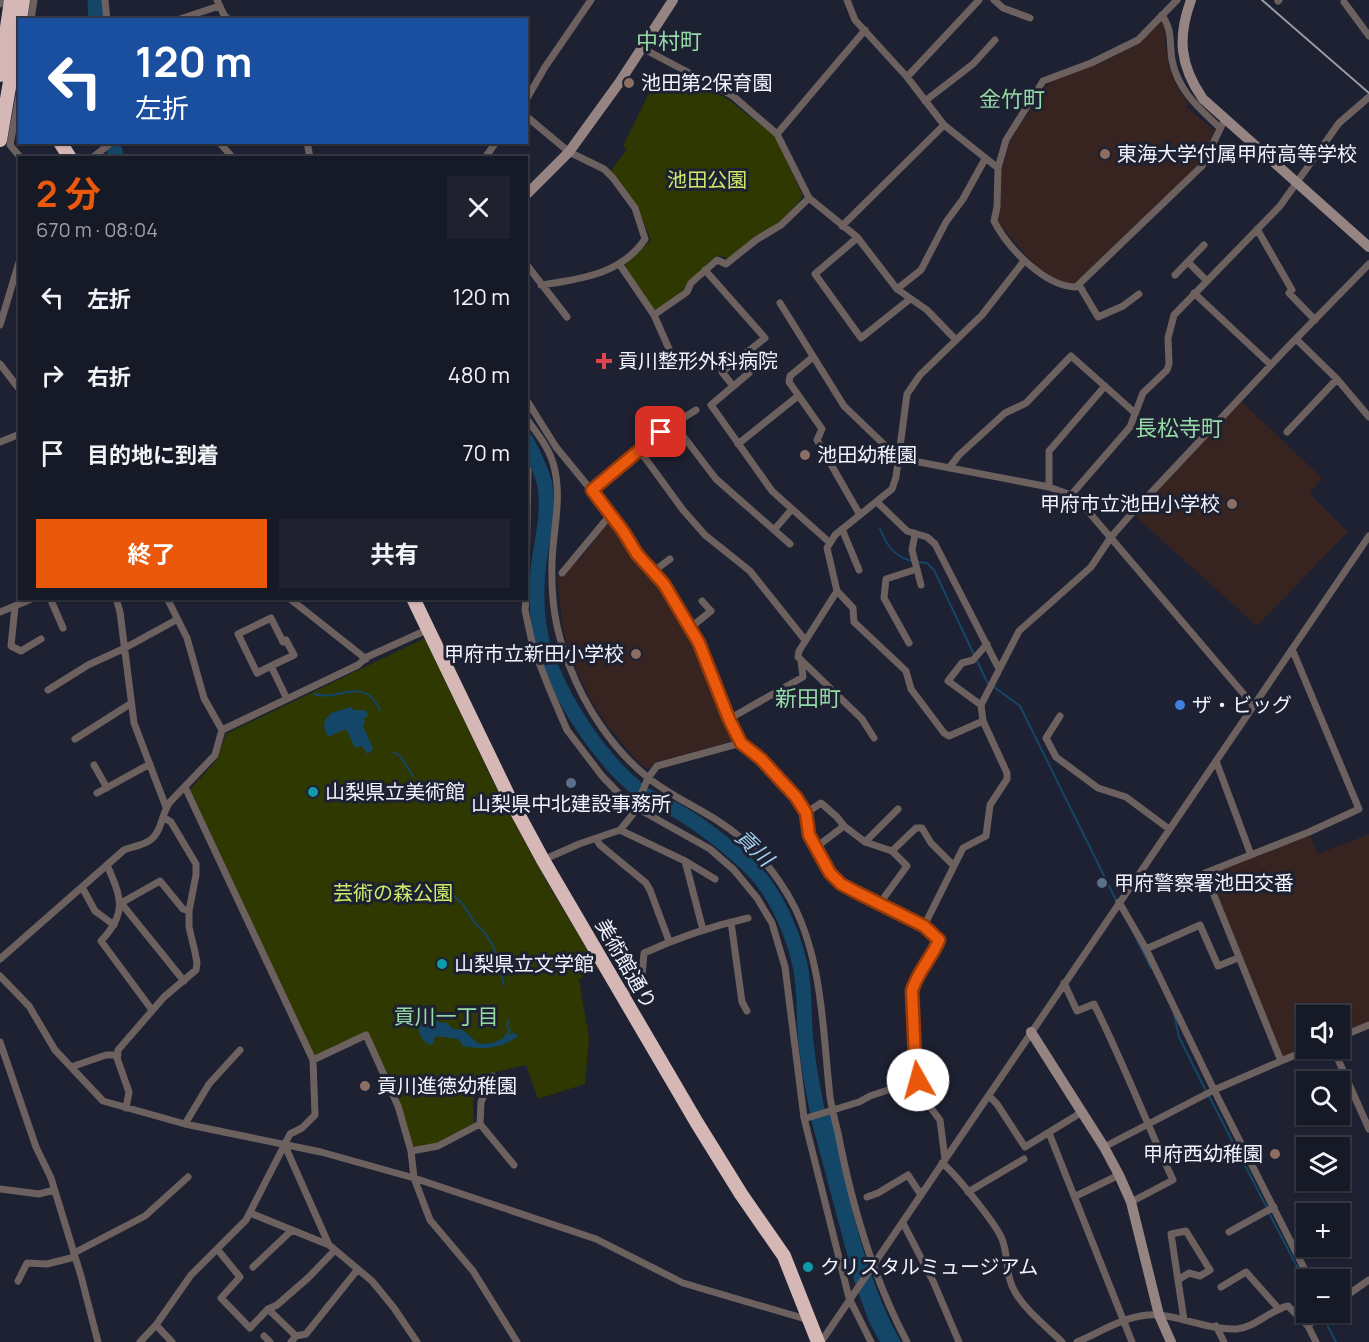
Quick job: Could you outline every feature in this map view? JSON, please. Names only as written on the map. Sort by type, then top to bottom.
[{"type":"highway","points":[[0,75],[11,0]]},
{"type":"highway","points":[[20,18],[23,0]]},
{"type":"highway","points":[[0,140],[18,33]]},
{"type":"highway","points":[[0,53],[18,78]]},
{"type":"highway","name":"美術館通り","points":[[414,600],[509,797],[543,860],[732,1181],[784,1256],[819,1342]]},
{"type":"street","points":[[31,18],[34,0]]},
{"type":"street","points":[[105,0],[107,18]]},
{"type":"street","points":[[528,97],[545,67],[591,0]]},
{"type":"street","points":[[528,193],[569,152],[673,0]]},
{"type":"street","points":[[994,0],[1003,8],[1030,18]]},
{"type":"street","points":[[1177,0],[1138,40],[1091,63],[1043,81],[1006,140],[998,168],[997,207],[994,221],[1024,261],[1056,283],[1076,287],[1202,166],[1222,121]]},
{"type":"street","points":[[1191,0],[1183,21],[1183,58],[1193,85],[1222,121]]},
{"type":"street","points":[[849,1],[855,20],[907,77],[944,125],[998,168]]},
{"type":"street","points":[[907,77],[973,2]]},
{"type":"street","points":[[1344,2],[1369,36]]},
{"type":"street","points":[[182,18],[218,3],[228,18]]},
{"type":"street","points":[[1162,15],[1170,26],[1170,46],[1179,81],[1194,104],[1222,121],[1297,182],[1369,248]]},
{"type":"street","points":[[777,134],[865,30]]},
{"type":"street","points":[[925,101],[973,64],[995,40]]},
{"type":"street","points":[[642,48],[733,96],[777,134],[809,198],[857,238],[897,289],[927,310],[956,340]]},
{"type":"street","points":[[1071,495],[1131,427],[1143,393],[1167,370],[1169,364],[1168,338],[1174,315],[1280,206],[1339,123],[1369,98]]},
{"type":"street","points":[[18,102],[10,146],[19,156]]},
{"type":"street","points":[[528,118],[569,152],[604,169],[635,208],[645,239],[638,250],[620,265],[576,280],[541,285]]},
{"type":"street","points":[[842,226],[944,125]]},
{"type":"street","points":[[94,156],[109,144]]},
{"type":"street","points":[[221,144],[231,156]]},
{"type":"street","points":[[897,289],[921,270],[946,222],[963,199],[985,159]]},
{"type":"street","points":[[654,315],[687,292],[691,283],[717,260],[726,264],[756,240],[782,225],[809,198]]},
{"type":"street","points":[[1257,229],[1292,290],[1289,294],[1315,320]]},
{"type":"street","points":[[857,238],[815,274],[861,338],[909,299]]},
{"type":"street","points":[[1175,275],[1204,245]]},
{"type":"street","points":[[983,721],[949,736],[944,733],[911,689],[906,671],[854,622],[853,608],[837,591],[827,548],[829,542],[842,529],[892,489],[896,477],[907,394],[920,375],[982,315],[1024,261]]},
{"type":"street","points":[[1188,262],[1206,280]]},
{"type":"street","points":[[924,926],[963,848],[986,836],[990,805],[1007,779],[1007,773],[983,721],[981,705],[1019,631],[1090,567],[1111,537],[1271,365],[1369,264]]},
{"type":"street","points":[[620,265],[654,315],[677,367]]},
{"type":"street","points":[[528,267],[567,317]]},
{"type":"street","points":[[0,325],[18,269]]},
{"type":"street","points":[[705,270],[765,338],[722,372],[733,387]]},
{"type":"street","points":[[1079,285],[1098,317],[1123,306],[1139,294]]},
{"type":"street","points":[[1194,293],[1271,365]]},
{"type":"street","points":[[780,303],[844,406],[898,458],[1049,487],[1071,495],[1082,504],[1254,705]]},
{"type":"street","points":[[1296,339],[1337,379],[1369,417]]},
{"type":"street","points":[[949,468],[959,455],[1005,413],[1026,403],[1071,356],[1135,413]]},
{"type":"street","points":[[813,357],[790,376],[789,382],[822,429],[817,440],[860,515]]},
{"type":"street","points":[[0,364],[18,387]]},
{"type":"street","points":[[749,373],[711,405],[772,491],[829,542]]},
{"type":"street","points":[[1287,432],[1337,379]]},
{"type":"street","points":[[1049,487],[1049,451],[1105,386]]},
{"type":"street","points":[[738,444],[798,396]]},
{"type":"street","points":[[528,402],[556,447],[592,490],[637,554],[664,584],[699,643],[741,743],[761,759],[796,797],[806,813],[809,835],[830,873],[841,884],[924,926],[939,940],[915,981],[912,991],[915,1058],[921,1095],[940,1120],[944,1161],[1002,1238],[1010,1282],[1015,1293],[1062,1342]]},
{"type":"street","points":[[592,490],[674,424],[696,410]]},
{"type":"street","points":[[528,421],[544,442],[552,462],[558,490],[552,582],[553,612],[570,669],[595,718],[618,749],[648,779],[721,822],[744,841],[764,862],[794,906],[808,940],[814,966],[832,1112],[844,1167],[872,1267],[907,1342]]},
{"type":"street","points":[[674,424],[716,479],[790,544]]},
{"type":"street","points":[[0,441],[18,435]]},
{"type":"street","points":[[640,451],[690,518],[705,535],[750,571],[805,640]]},
{"type":"street","points":[[877,502],[907,531],[927,537],[935,544],[999,669]]},
{"type":"street","points":[[774,530],[792,509]]},
{"type":"street","points":[[562,573],[610,514]]},
{"type":"street","points":[[842,529],[859,570]]},
{"type":"street","points":[[915,534],[912,550],[921,585]]},
{"type":"street","points":[[819,1342],[903,1223],[1369,537]]},
{"type":"street","points":[[654,571],[670,559]]},
{"type":"street","points":[[909,643],[884,598],[886,579],[917,569]]},
{"type":"street","points":[[837,591],[805,640],[798,657],[861,719],[874,738]]},
{"type":"street","points":[[0,612],[15,608],[30,600]]},
{"type":"street","points":[[51,600],[63,628]]},
{"type":"street","points":[[116,600],[134,723],[166,807]]},
{"type":"street","points":[[0,959],[124,850],[149,841],[157,832],[166,807],[215,755],[222,730],[204,698],[187,639],[168,600]]},
{"type":"street","points":[[292,600],[366,658]]},
{"type":"street","points":[[526,600],[525,610],[533,647],[567,730],[602,776],[628,803],[710,849],[734,870],[757,898],[771,923],[785,967],[804,1118],[849,1298],[871,1342]]},
{"type":"street","points":[[690,628],[711,611],[702,601]]},
{"type":"street","points":[[15,608],[11,646],[21,651],[41,639]]},
{"type":"street","points":[[271,618],[283,642],[286,640],[294,655],[271,666],[257,673],[238,634],[271,618]]},
{"type":"street","points":[[48,690],[88,665],[176,620]]},
{"type":"street","points":[[222,730],[429,629]]},
{"type":"street","points":[[981,705],[948,681],[962,663],[973,660],[987,644]]},
{"type":"street","points":[[1281,1061],[1205,873],[1309,832],[1359,809],[1292,650]]},
{"type":"street","points":[[729,719],[802,677],[801,660]]},
{"type":"street","points":[[271,666],[287,699]]},
{"type":"street","points":[[75,739],[130,704]]},
{"type":"street","points":[[1060,716],[1046,738],[1056,757],[1098,788],[1126,797],[1169,829]]},
{"type":"street","points":[[543,860],[620,830],[636,807],[648,779],[657,766],[741,743]]},
{"type":"street","points":[[1216,761],[1251,855]]},
{"type":"street","points":[[97,794],[150,764]]},
{"type":"street","points":[[94,765],[107,788]]},
{"type":"street","points":[[140,1342],[156,1325],[191,1275],[246,1220],[290,1134],[302,1128],[315,1115],[313,1060],[185,787]]},
{"type":"street","points":[[806,813],[821,803],[844,826],[865,842],[892,851],[908,866],[880,903]]},
{"type":"street","points":[[865,842],[898,810]]},
{"type":"street","points":[[126,1108],[129,1092],[118,1050],[152,1010],[196,970],[197,963],[189,927],[196,864],[171,822],[163,817]]},
{"type":"street","points":[[815,848],[844,826]]},
{"type":"street","points":[[892,851],[916,828],[922,828],[931,843],[954,866]]},
{"type":"street","points":[[620,830],[685,861],[715,879]]},
{"type":"street","points":[[596,839],[600,845],[646,883],[669,941]]},
{"type":"street","points":[[685,861],[703,930]]},
{"type":"street","points":[[106,865],[116,885],[121,903],[183,981]]},
{"type":"street","points":[[152,1010],[101,941],[114,925],[121,903],[160,881],[183,909],[189,911]]},
{"type":"street","points":[[82,887],[94,911],[114,925]]},
{"type":"street","points":[[1119,902],[1146,949],[1305,1269]]},
{"type":"street","points":[[623,997],[642,975],[644,953],[669,941],[748,918]]},
{"type":"street","points":[[732,922],[742,1002],[747,1011]]},
{"type":"street","points":[[1146,949],[1200,925],[1218,966],[1238,958]]},
{"type":"street","points":[[0,976],[29,1006],[55,1050],[103,1101],[184,1124],[321,1152],[414,1178],[596,1239],[683,1283],[809,1320]]},
{"type":"street","points":[[1064,983],[1077,1011],[1094,1004],[1173,1180],[1131,1202]]},
{"type":"street","points":[[1350,1033],[1369,1025]]},
{"type":"street","points":[[1031,1032],[1104,1147],[1119,1175],[1131,1202],[1159,1315],[1170,1342]]},
{"type":"street","points":[[313,1060],[366,1035],[398,1106],[411,1151],[414,1178],[430,1220],[473,1271],[518,1342]]},
{"type":"street","points":[[0,1042],[3,1060],[54,1190],[98,1342]]},
{"type":"street","points":[[184,1124],[209,1084],[240,1050]]},
{"type":"street","points":[[71,1067],[106,1055],[118,1055]]},
{"type":"street","points":[[1104,1147],[1214,1090],[1296,1055]]},
{"type":"street","points":[[1338,1059],[1369,1129]]},
{"type":"street","points":[[493,1076],[481,1102],[480,1124],[514,1165]]},
{"type":"street","points":[[807,1118],[832,1112],[918,1080]]},
{"type":"street","points":[[988,1096],[998,1104],[1025,1147],[1082,1112]]},
{"type":"street","points":[[1360,1108],[1369,1104]]},
{"type":"street","points":[[411,1151],[438,1146],[480,1124]]},
{"type":"street","points":[[1049,1133],[1076,1196],[1132,1342]]},
{"type":"street","points":[[285,1146],[332,1248]]},
{"type":"street","points":[[968,1192],[1024,1160]]},
{"type":"street","points":[[867,1197],[908,1175],[921,1195]]},
{"type":"street","points":[[1076,1196],[1119,1175]]},
{"type":"street","points":[[18,1281],[27,1263],[47,1264],[74,1255],[144,1216],[188,1177]]},
{"type":"street","points":[[0,1189],[39,1194],[54,1190]]},
{"type":"street","points":[[1229,1232],[1274,1207]]},
{"type":"street","points":[[250,1213],[332,1248],[372,1281],[417,1342]]},
{"type":"street","points":[[903,1223],[933,1281],[959,1342]]},
{"type":"street","points":[[253,1267],[292,1230]]},
{"type":"street","points":[[1178,1280],[1189,1273],[1200,1276],[1210,1270],[1186,1231],[1171,1234],[1184,1320]]},
{"type":"street","points":[[217,1249],[240,1277],[221,1298],[250,1328],[268,1309],[277,1305],[332,1248]]},
{"type":"street","points":[[268,1309],[294,1339],[306,1334],[358,1269]]},
{"type":"street","points":[[1221,1287],[1246,1272],[1278,1308]]},
{"type":"street","points":[[1350,1293],[1369,1280]]},
{"type":"street","points":[[1077,1342],[1136,1317],[1159,1315],[1239,1329],[1266,1317],[1278,1308],[1288,1306],[1308,1326],[1316,1342]]},
{"type":"street","points":[[1308,1326],[1311,1323]]},
{"type":"street","points":[[156,1325],[172,1342]]},
{"type":"street","points":[[1216,1326],[1224,1342]]},
{"type":"street","points":[[264,1336],[270,1342]]},
{"type":"shaded area","name":"東海大学付属甲府高等学校","points":[[1160,21],[1166,27],[1165,41],[1169,66],[1178,89],[1189,104],[1186,107],[1215,131],[1198,165],[1076,282],[1071,285],[1063,283],[1037,267],[999,225],[997,216],[1001,201],[1000,177],[1009,143],[1045,87],[1057,78],[1104,61],[1141,42]]},
{"type":"shaded area","name":"甲府市立池田小学校","points":[[1240,400],[1322,478],[1310,494],[1348,532],[1257,626],[1134,515]]},
{"type":"shaded area","name":"甲府市立新田小学校","points":[[612,517],[660,578],[697,642],[735,738],[729,742],[657,762],[648,769],[638,762],[607,725],[591,700],[574,665],[563,630],[557,577],[580,559]]},
{"type":"shaded area","points":[[1309,832],[1318,854],[1369,834],[1369,1025],[1350,1033],[1350,1005],[1296,1005],[1296,1053],[1281,1061],[1205,873]]},
{"type":"green space","name":"池田公園","points":[[688,80],[726,98],[775,136],[802,198],[783,219],[730,259],[717,255],[689,281],[684,290],[654,310],[626,268],[626,264],[651,240],[636,204],[610,172],[627,149],[623,146],[653,85],[682,91]]},
{"type":"green space","name":"芸術の森公園","points":[[425,638],[499,794],[545,879],[598,968],[579,979],[589,1038],[585,1084],[538,1099],[526,1065],[482,1075],[473,1101],[474,1123],[437,1143],[412,1147],[367,1032],[314,1056],[190,789],[217,760],[226,734]]},
{"type":"water","points":[[351,707],[354,710],[365,710],[369,715],[364,718],[363,725],[373,750],[367,754],[362,746],[355,748],[346,729],[328,737],[324,727],[325,720],[331,713]]},
{"type":"water","points":[[425,1013],[432,1015],[438,1022],[447,1023],[453,1029],[463,1030],[479,1044],[493,1043],[513,1033],[517,1034],[517,1037],[497,1046],[477,1048],[463,1046],[458,1039],[437,1036],[431,1045],[423,1040],[419,1031],[420,1022]]},
{"type":"water","points":[[831,1114],[850,1202],[866,1259],[887,1315],[901,1342],[880,1342],[870,1324],[855,1284],[811,1119]]},
{"type":"waterway","name":"貢川","points":[[95,0],[96,18]]},
{"type":"waterway","name":"貢川","points":[[113,144],[116,156]]},
{"type":"waterway","name":"貢川","points":[[528,444],[540,468],[545,486],[546,515],[537,599],[541,637],[556,678],[575,714],[613,765],[645,795],[687,817],[724,844],[764,883],[781,910],[790,931],[801,971],[807,1053],[822,1131]]},
{"type":"waterway","points":[[880,529],[892,550],[907,560],[913,561]]},
{"type":"waterway","points":[[918,562],[927,563],[934,570],[987,682],[1020,706],[1117,902]]},
{"type":"waterway","points":[[314,694],[324,696],[359,691],[373,699],[380,710]]},
{"type":"waterway","points":[[393,752],[400,756],[413,776]]},
{"type":"waterway","points":[[442,883],[443,887],[462,903],[474,922],[486,934],[494,948],[504,985]]},
{"type":"waterway","points":[[1135,936],[1151,968]]},
{"type":"waterway","points":[[1174,1014],[1179,1037],[1206,1091]]},
{"type":"waterway","points":[[505,1037],[510,1031],[507,1025],[509,1020]]},
{"type":"waterway","points":[[1209,1096],[1267,1208]]},
{"type":"waterway","points":[[1269,1213],[1298,1269]]},
{"type":"waterway","points":[[1326,1323],[1336,1342]]},
{"type":"railway","points":[[1262,0],[1369,93]]},
{"type":"place","name":"池田第2保育園","points":[[629,83]]},
{"type":"place","name":"東海大学付属甲府高等学校","points":[[1105,154]]},
{"type":"place","name":"貢川整形外科病院","points":[[604,361]]},
{"type":"place","name":"池田幼稚園","points":[[805,455]]},
{"type":"place","name":"甲府市立池田小学校","points":[[1232,504]]},
{"type":"place","name":"甲府市立新田小学校","points":[[636,654]]},
{"type":"place","name":"ザ・ビッグ","points":[[1180,705]]},
{"type":"place","name":"山梨県中北建設事務所","points":[[571,783]]},
{"type":"place","name":"山梨県立美術館","points":[[313,792]]},
{"type":"place","name":"甲府警察署池田交番","points":[[1102,883]]},
{"type":"place","name":"山梨県立文学館","points":[[442,964]]},
{"type":"place","name":"貢川進徳幼稚園","points":[[365,1086]]},
{"type":"place","name":"甲府西幼稚園","points":[[1275,1154]]},
{"type":"place","name":"クリスタルミュージアム","points":[[808,1267]]},
{"type":"district","name":"中村町","points":[[669,41]]},
{"type":"district","name":"金竹町","points":[[1012,99]]},
{"type":"district","name":"長松寺町","points":[[1179,428]]},
{"type":"district","name":"新田町","points":[[808,698]]},
{"type":"district","name":"貢川一丁目","points":[[446,1017]]},
{"type":"route","points":[[661,432],[592,490],[637,554],[664,584],[699,643],[741,743],[761,759],[796,797],[806,813],[809,835],[830,873],[841,884],[924,926],[939,940],[915,981],[912,991],[918,1080]]}]
